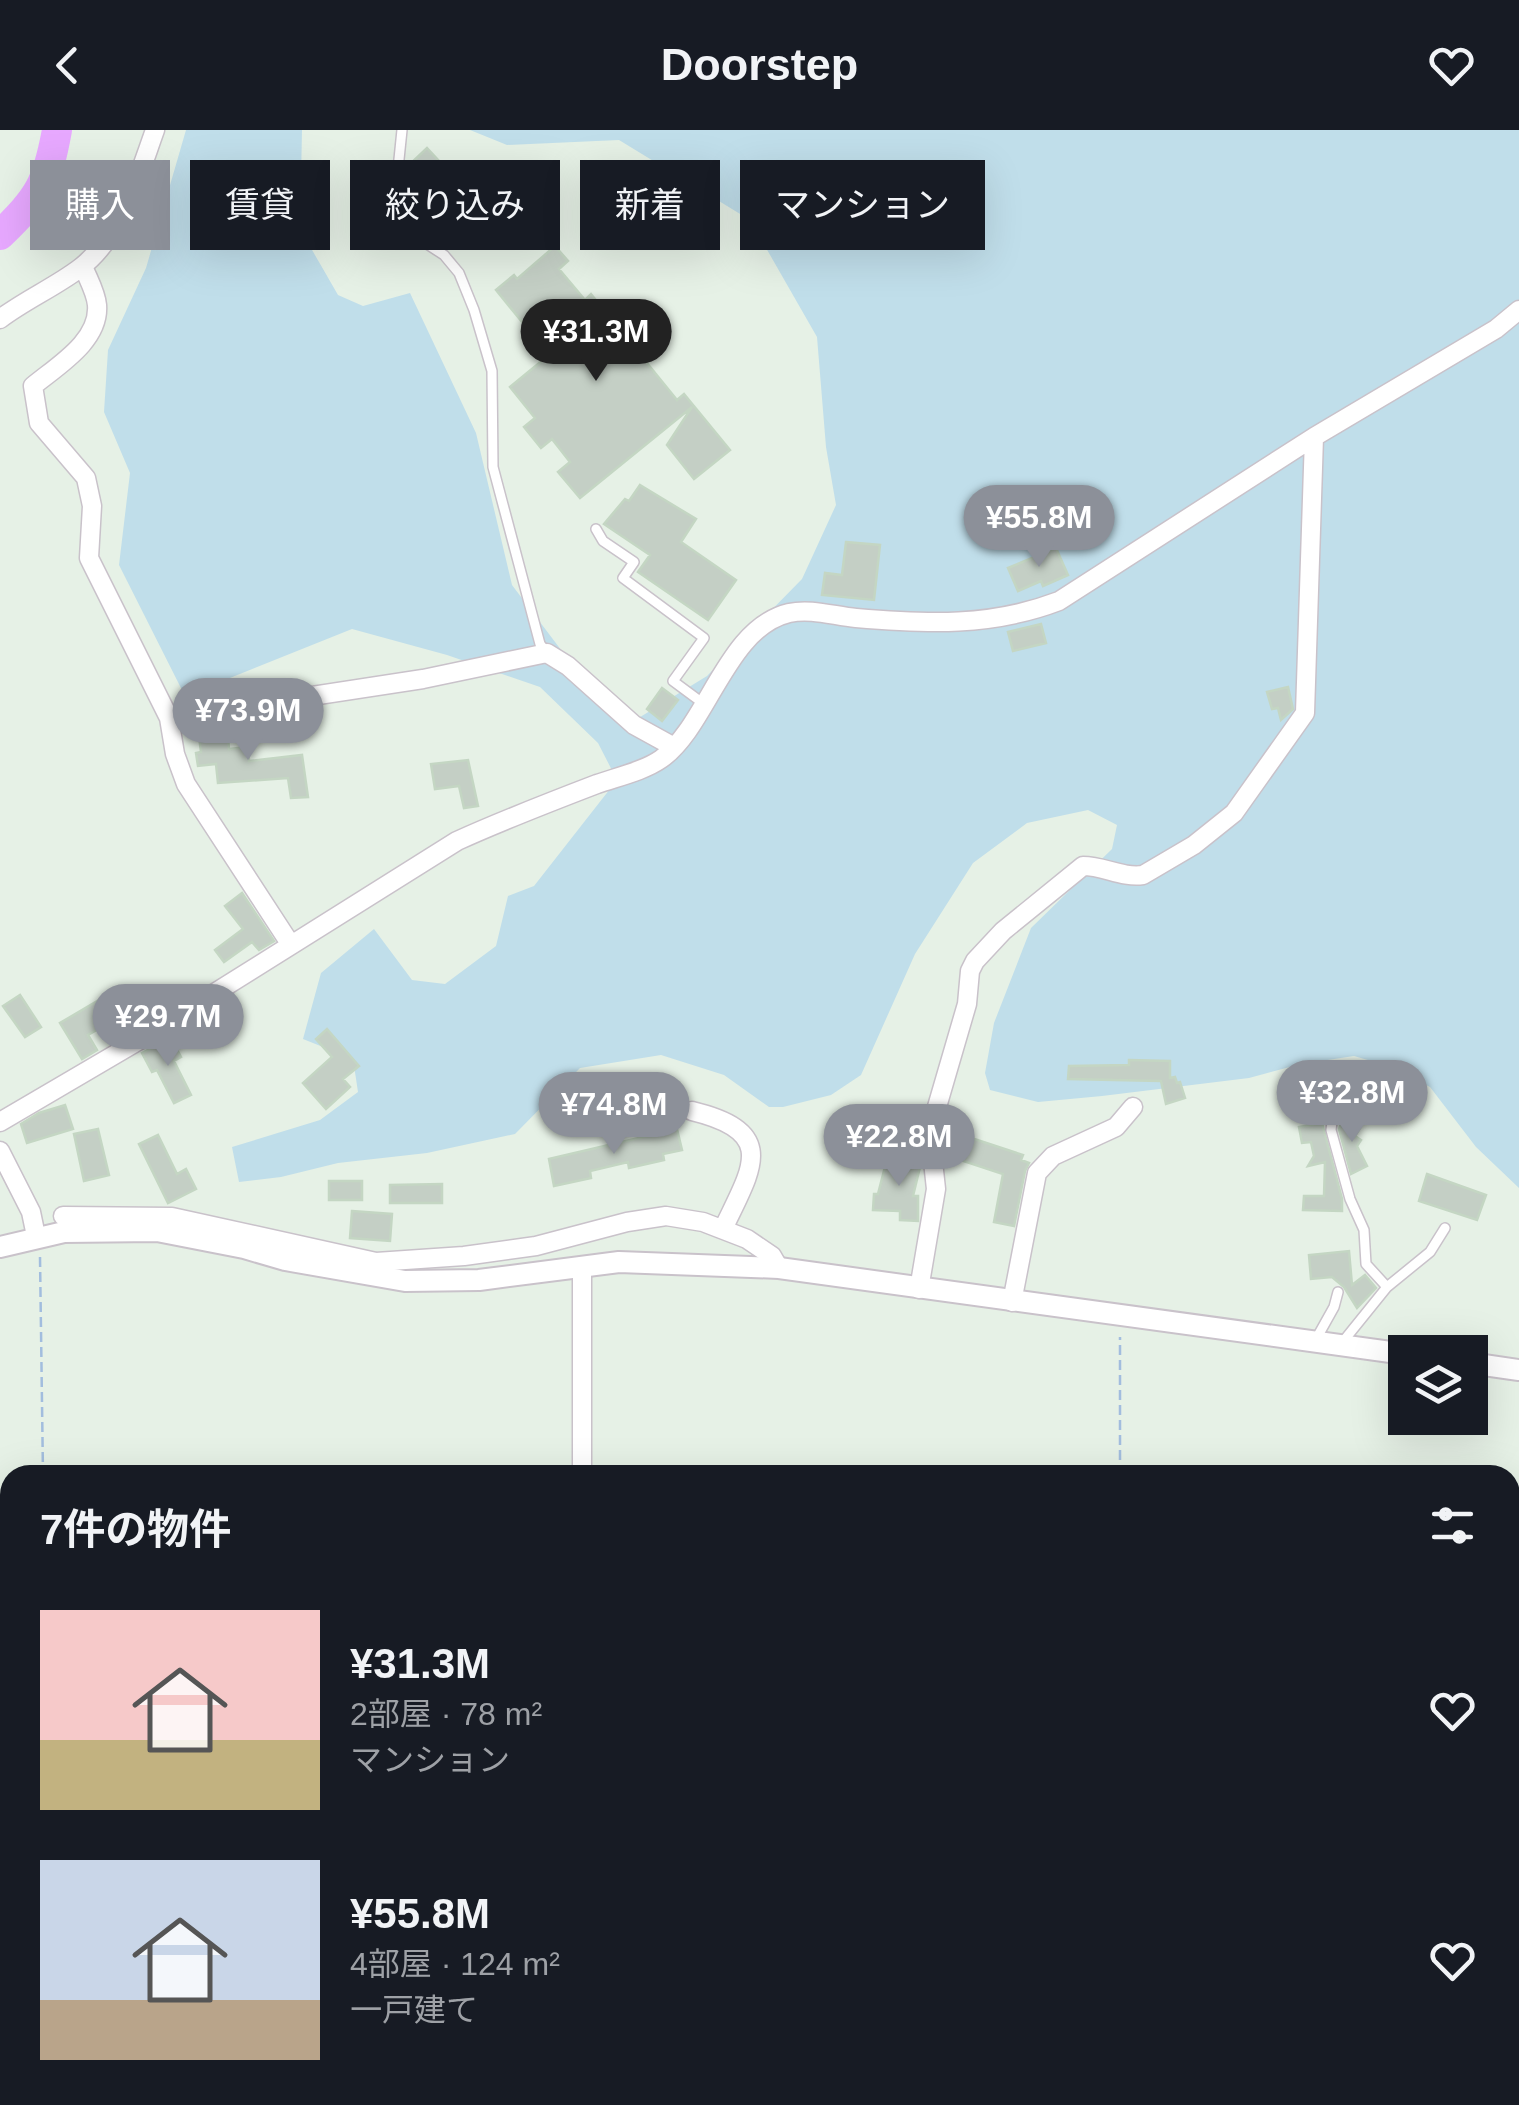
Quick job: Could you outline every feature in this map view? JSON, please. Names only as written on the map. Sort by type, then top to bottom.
[{"type":"street","points":[[0,319],[83,266],[116,225],[156,130]]},
{"type":"street","points":[[83,266],[97,306],[93,326],[82,344],[34,386],[39,423],[86,478],[92,506],[89,558],[169,718],[175,754],[186,784],[291,945]]},
{"type":"street","points":[[0,1122],[138,1041],[457,842],[659,760],[674,747],[704,704],[727,662],[757,632],[786,614],[809,611],[921,623],[972,623],[1040,608],[1082,588],[1314,437],[1496,329],[1519,310]]},
{"type":"street","points":[[919,1289],[936,1190],[932,1124],[975,961],[1004,931],[1083,866],[1143,875],[1194,845],[1234,812],[1304,713],[1314,437]]},
{"type":"street","points":[[169,718],[423,679],[547,653],[568,666],[634,725],[674,747]]},
{"type":"street","points":[[1012,1302],[1037,1173],[1053,1156],[1116,1126],[1133,1107]]},
{"type":"street","points":[[692,1110],[733,1126],[745,1137],[753,1153],[751,1170],[723,1229]]},
{"type":"street","points":[[0,1151],[30,1212],[36,1236]]},
{"type":"street","points":[[63,1216],[172,1217],[376,1262],[536,1246],[666,1216],[723,1229],[760,1246],[778,1268]]},
{"type":"street","points":[[0,1246],[36,1236],[86,1230],[157,1231],[285,1260],[405,1281],[479,1280],[619,1262],[778,1268],[1388,1351]]},
{"type":"street","points":[[582,1268],[582,1465]]},
{"type":"street","points":[[1488,1366],[1519,1370]]},
{"type":"lane","points":[[402,130],[398,169],[382,203],[390,220],[444,255],[459,273],[474,310],[492,371],[493,467],[540,644],[547,653]]},
{"type":"lane","points":[[596,529],[603,540],[634,562],[623,578],[704,638],[673,681],[704,704]]},
{"type":"lane","points":[[1330,1077],[1335,1096],[1331,1130],[1350,1198],[1364,1230],[1366,1264],[1387,1286]]},
{"type":"lane","points":[[1340,1344],[1387,1286],[1430,1252],[1446,1228]]},
{"type":"lane","points":[[1315,1341],[1338,1292]]},
{"type":"path","points":[[36,1236],[42,1313],[43,1465]]},
{"type":"path","points":[[1120,1316],[1120,1465]]},
{"type":"shaded area","points":[[186,130],[302,130],[301,160],[190,160],[190,250],[312,250],[338,295],[363,306],[410,293],[476,433],[512,585],[586,683],[632,722],[707,676],[802,579],[836,505],[826,447],[817,337],[767,250],[985,250],[985,160],[740,160],[740,214],[720,202],[720,160],[652,160],[619,140],[507,145],[470,130],[1519,130],[1519,1188],[1476,1147],[1430,1087],[1392,1067],[1354,1056],[1301,1064],[1249,1078],[1038,1102],[990,1090],[985,1073],[994,1023],[1031,928],[1112,849],[1117,825],[1088,810],[1027,823],[973,863],[915,954],[861,1075],[831,1095],[769,1107],[724,1075],[661,1055],[580,1068],[515,1134],[427,1153],[338,1163],[281,1177],[239,1182],[232,1147],[320,1120],[358,1092],[353,1059],[303,1039],[321,973],[374,929],[412,980],[445,984],[496,946],[508,896],[534,886],[617,780],[598,743],[540,687],[447,655],[352,629],[185,696],[119,565],[130,473],[104,412],[108,350],[151,250],[170,250],[170,185]]},
{"type":"building","points":[[427,148],[438,160],[414,160]]},
{"type":"building","points":[[550,250],[558,250],[568,261],[559,269],[585,300],[591,294],[677,400],[684,394],[730,450],[694,479],[667,445],[692,407],[580,498],[558,472],[570,462],[552,439],[541,448],[524,427],[535,418],[510,387],[549,355],[496,290],[514,275],[517,279]]},
{"type":"building","points":[[640,485],[696,519],[681,542],[736,580],[708,620],[638,572],[650,555],[604,524]]},
{"type":"building","points":[[846,542],[880,545],[874,600],[822,595],[825,573],[842,575]]},
{"type":"building","points":[[1056,548],[1068,575],[1018,591],[1008,568]]},
{"type":"building","points":[[1041,624],[1046,643],[1013,651],[1008,632]]},
{"type":"building","points":[[1288,687],[1293,709],[1281,720],[1278,708],[1272,709],[1267,692]]},
{"type":"building","points":[[662,688],[678,700],[662,721],[647,709]]},
{"type":"building","points":[[227,725],[229,749],[248,747],[249,761],[302,755],[308,797],[291,798],[288,778],[218,783],[216,764],[198,766],[198,728]]},
{"type":"building","points":[[468,760],[478,806],[464,808],[459,786],[435,789],[431,764]]},
{"type":"building","points":[[242,893],[274,941],[259,950],[252,942],[224,962],[215,950],[243,929],[225,906]]},
{"type":"building","points":[[116,990],[138,1026],[123,1036],[114,1020],[88,1035],[97,1050],[82,1059],[60,1023]]},
{"type":"building","points":[[20,995],[41,1027],[25,1037],[3,1006]]},
{"type":"building","points":[[327,1029],[359,1066],[343,1079],[350,1087],[326,1109],[303,1083],[332,1057],[316,1039]]},
{"type":"building","points":[[171,1038],[181,1057],[174,1061],[191,1095],[174,1103],[157,1070],[152,1072],[142,1053]]},
{"type":"building","points":[[1129,1060],[1170,1061],[1170,1078],[1180,1082],[1185,1098],[1166,1104],[1161,1081],[1068,1079],[1069,1066],[1129,1065]]},
{"type":"building","points":[[65,1105],[73,1129],[27,1143],[21,1124]]},
{"type":"building","points":[[1345,1114],[1360,1128],[1355,1136],[1361,1140],[1357,1146],[1367,1166],[1351,1174],[1339,1129]]},
{"type":"building","points":[[1322,1123],[1342,1211],[1303,1210],[1304,1196],[1324,1196],[1325,1162],[1308,1166],[1314,1156],[1311,1142],[1302,1143],[1299,1127]]},
{"type":"building","points":[[98,1129],[109,1175],[84,1181],[74,1134]]},
{"type":"building","points":[[677,1129],[682,1150],[663,1154],[664,1160],[629,1168],[628,1162],[590,1171],[591,1178],[554,1186],[549,1159]]},
{"type":"building","points":[[950,1131],[1023,1155],[1021,1160],[1029,1163],[1014,1226],[994,1222],[1003,1174],[945,1155]]},
{"type":"building","points":[[158,1135],[177,1174],[186,1169],[196,1189],[168,1203],[139,1144]]},
{"type":"building","points":[[888,1155],[921,1163],[913,1196],[918,1196],[918,1221],[900,1220],[900,1211],[873,1210],[874,1194],[878,1194]]},
{"type":"building","points":[[1427,1174],[1486,1195],[1477,1220],[1419,1201]]},
{"type":"building","points":[[329,1181],[362,1181],[362,1200],[329,1200]]},
{"type":"building","points":[[442,1184],[442,1203],[390,1203],[390,1185]]},
{"type":"building","points":[[352,1211],[392,1214],[390,1241],[350,1238]]},
{"type":"building","points":[[1349,1251],[1352,1285],[1365,1275],[1376,1288],[1357,1308],[1344,1287],[1332,1277],[1311,1279],[1309,1255]]},
{"type":"waterway","points":[[0,235],[39,189],[57,130]]}]
